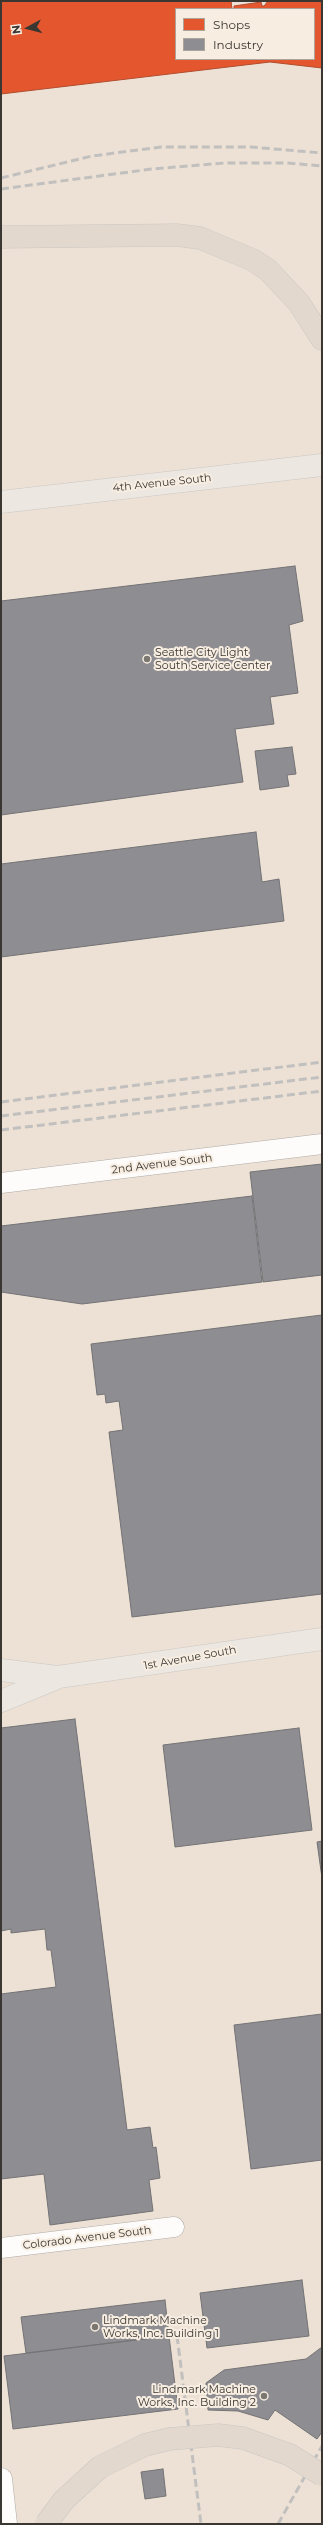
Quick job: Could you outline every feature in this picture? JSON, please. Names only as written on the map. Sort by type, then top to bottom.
[{"type":"highway","points":[[1,237],[177,235],[200,238],[254,260],[268,270],[299,303],[322,339]]},
{"type":"highway","points":[[46,2524],[64,2500],[100,2467],[145,2445],[169,2439],[212,2435],[243,2438],[290,2455],[322,2475]]},
{"type":"main road","name":"4th Avenue South","points":[[1,502],[322,465]]},
{"type":"main road","name":"1st Avenue South","points":[[1,1701],[58,1677],[322,1639]]},
{"type":"main road","name":"1st Avenue South","points":[[1,1670],[58,1677]]},
{"type":"main road","points":[[1,2479],[6,2524]]},
{"type":"street","name":"2nd Avenue South","points":[[1,1183],[322,1144]]},
{"type":"street","name":"Colorado Avenue South","points":[[1,2248],[174,2227]]},
{"type":"shaded area","points":[[1,1],[322,1],[322,2524],[4,2524],[1,2499]]},
{"type":"building: Shops","points":[[1,1],[231,1],[232,8],[175,8],[175,60],[315,60],[315,8],[234,8],[234,6],[261,2],[262,6],[264,6],[268,1],[319,1],[322,3],[322,68],[270,62],[1,94]]},
{"type":"building: Industry","name":"Seattle City Light South Service Center","points":[[295,566],[303,621],[289,625],[298,693],[270,697],[274,724],[235,729],[243,782],[1,815],[1,601]]},
{"type":"building: Industry","points":[[292,747],[296,774],[287,775],[289,786],[260,790],[255,751]]},
{"type":"building: Industry","points":[[256,832],[262,882],[279,879],[284,921],[1,957],[1,864]]},
{"type":"building: Industry","points":[[322,1164],[322,1275],[263,1282],[250,1172]]},
{"type":"building: Industry","points":[[252,1196],[262,1282],[82,1304],[1,1292],[1,1226]]},
{"type":"building: Industry","points":[[322,1315],[322,1594],[132,1617],[109,1432],[123,1430],[119,1401],[106,1403],[105,1394],[97,1395],[91,1344]]},
{"type":"building: Industry","points":[[75,1719],[127,2130],[150,2127],[153,2148],[156,2147],[160,2178],[149,2180],[153,2211],[50,2225],[44,2174],[1,2179],[1,1994],[56,1987],[51,1950],[47,1950],[45,1929],[11,1933],[11,1929],[1,1931],[1,1728]]},
{"type":"building: Industry","points":[[299,1728],[312,1830],[175,1847],[163,1745]]},
{"type":"building: Industry","points":[[322,1841],[322,1878],[317,1842]]},
{"type":"building: Industry","points":[[322,2014],[322,2160],[251,2169],[234,2025]]},
{"type":"building: Industry","points":[[302,2280],[309,2336],[207,2348],[200,2293]]},
{"type":"building: Industry","name":"Lindmark Machine Works, Inc. Building 1","points":[[165,2300],[169,2336],[26,2353],[21,2317]]},
{"type":"building: Industry","points":[[169,2336],[178,2409],[13,2429],[4,2356]]},
{"type":"building: Industry","name":"Lindmark Machine Works, Inc. Building 2","points":[[322,2347],[322,2432],[317,2439],[275,2410],[268,2420],[238,2411],[208,2410],[206,2383],[224,2370],[306,2359]]},
{"type":"building: Industry","points":[[163,2469],[166,2496],[145,2499],[141,2472]]},
{"type":"railway","points":[[1,178],[92,156],[161,147],[251,147],[322,153]]},
{"type":"railway","points":[[1,189],[152,169],[225,163],[287,163],[322,166]]},
{"type":"railway","points":[[1,1102],[322,1062]]},
{"type":"railway","points":[[1,1116],[322,1077]]},
{"type":"railway","points":[[1,1130],[322,1091]]},
{"type":"railway","points":[[177,2336],[201,2524]]},
{"type":"railway","points":[[278,2524],[322,2446]]},
{"type":"place","name":"Seattle City Light South Service Center","points":[[147,659]]},
{"type":"place","name":"Lindmark Machine Works, Inc. Building 1","points":[[95,2327]]},
{"type":"place","name":"Lindmark Machine Works, Inc. Building 2","points":[[264,2396]]}]
